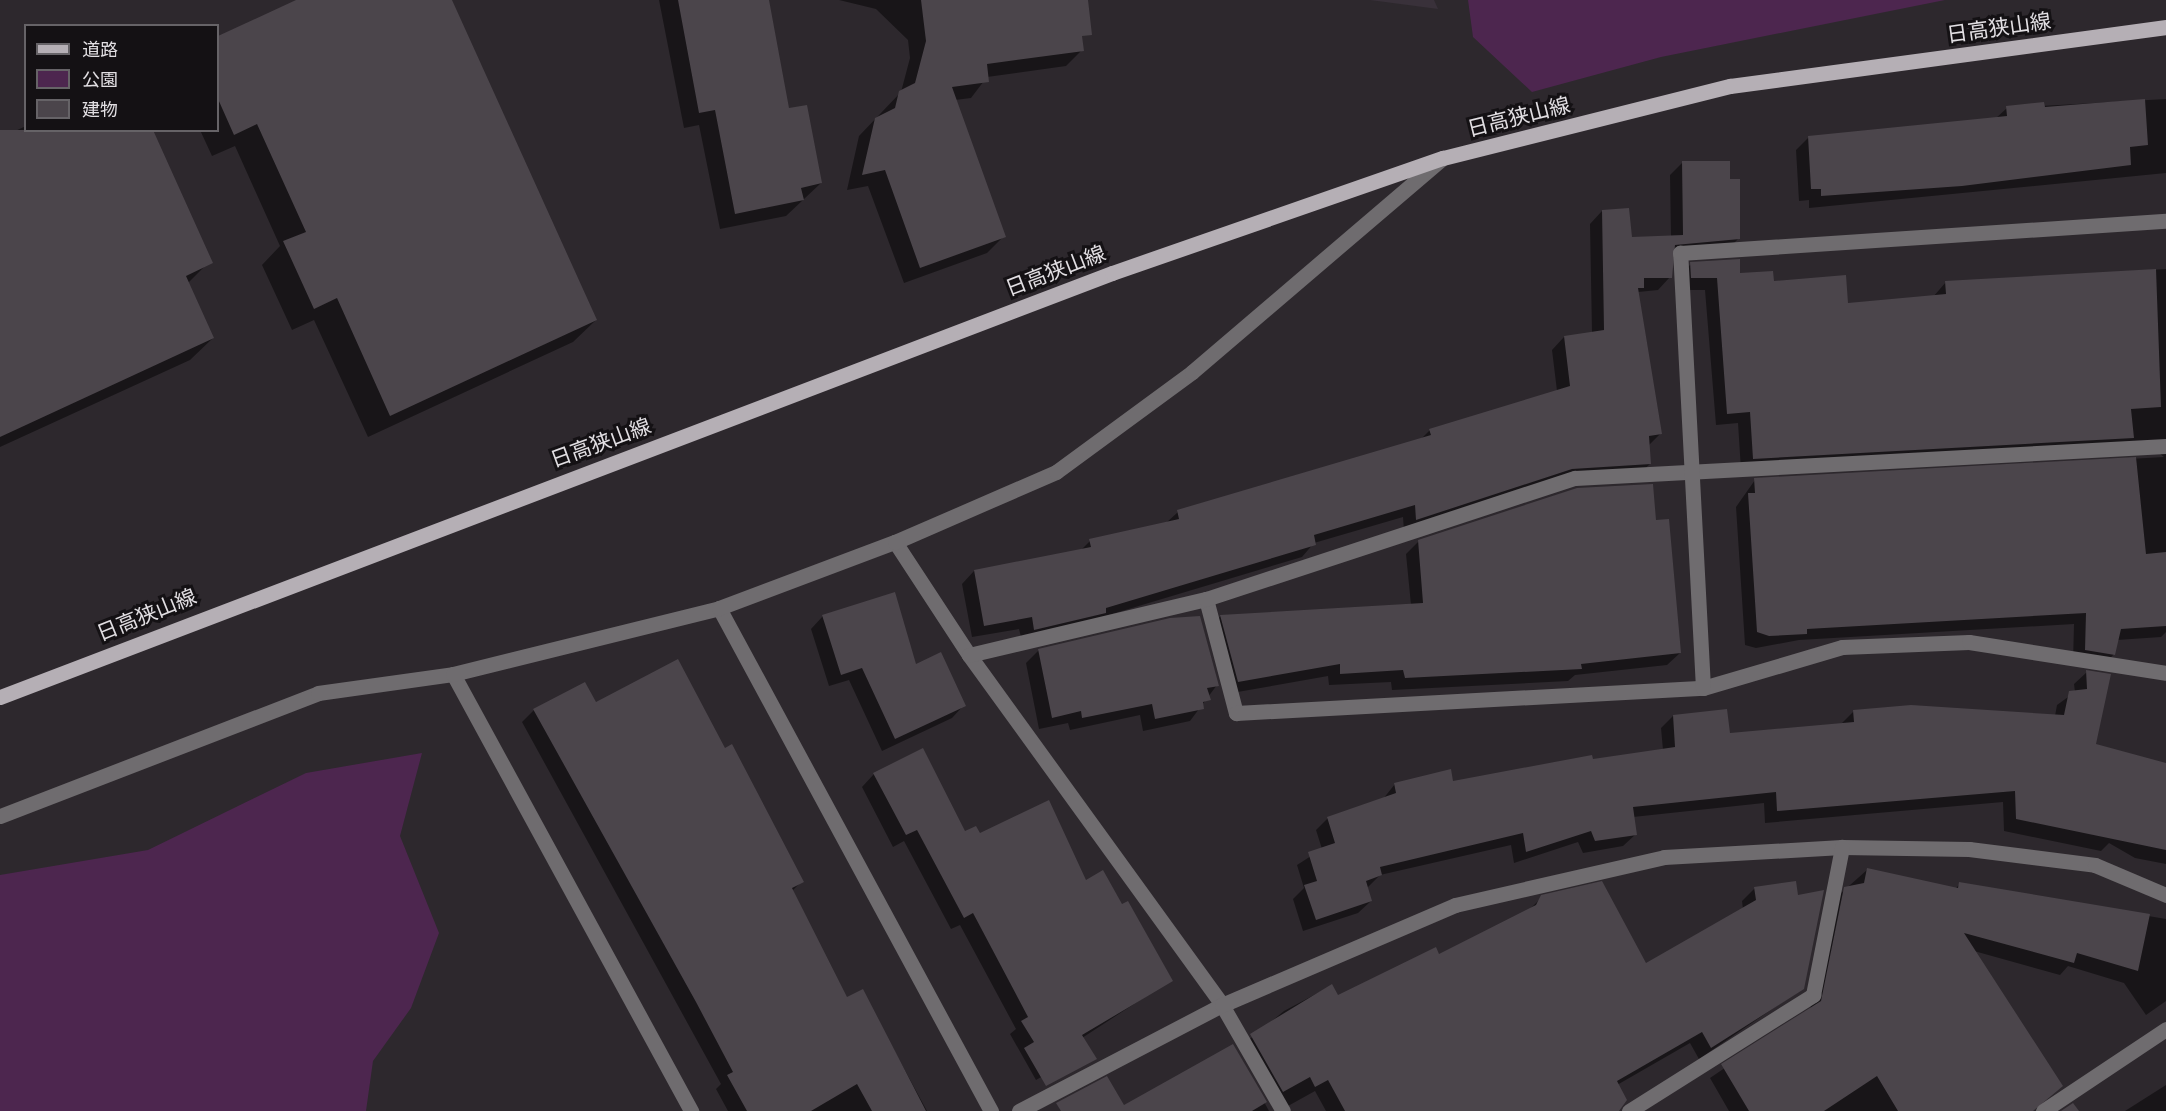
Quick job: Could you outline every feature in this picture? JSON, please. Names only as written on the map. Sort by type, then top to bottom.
[{"type":"main road","name":"日高狭山線","points":[[0,697],[1112,273],[1443,158],[1730,86],[2166,27]]},
{"type":"street","points":[[0,816],[318,693],[453,674],[719,608],[895,542],[1056,472],[1192,372],[1443,158]]},
{"type":"street","points":[[1703,688],[1688,469],[1680,253],[2166,221]]},
{"type":"street","points":[[969,655],[1206,599],[1575,478],[1688,469],[2166,446]]},
{"type":"street","points":[[895,542],[969,655],[1222,1005],[1283,1111]]},
{"type":"street","points":[[1206,599],[1236,713],[1703,688],[1842,647],[1969,642],[2166,673]]},
{"type":"street","points":[[719,608],[992,1111]]},
{"type":"street","points":[[453,674],[691,1111]]},
{"type":"street","points":[[1629,1111],[1813,995],[1842,847]]},
{"type":"street","points":[[1019,1111],[1222,1005],[1455,905],[1664,857],[1842,847],[1969,849],[2095,865],[2166,895]]},
{"type":"street","points":[[2043,1111],[2166,1029]]},
{"type":"shaded area","points":[[1370,0],[1434,0],[1438,9]]},
{"type":"green space","points":[[1468,0],[1945,0],[1661,57],[1532,92],[1473,37]]},
{"type":"green space","points":[[422,753],[400,836],[439,933],[411,1008],[373,1061],[366,1111],[0,1111],[0,875],[148,850],[306,773]]},
{"type":"building","points":[[296,0],[452,0],[597,320],[390,416],[337,298],[314,309],[283,241],[306,232],[257,124],[234,135],[219,101],[219,36]]},
{"type":"building","points":[[678,0],[769,0],[789,108],[807,105],[822,183],[801,188],[804,200],[735,214],[715,110],[699,113]]},
{"type":"building","points":[[921,0],[1088,0],[1092,35],[1082,36],[1084,51],[987,64],[989,82],[952,87],[1006,237],[920,268],[885,170],[862,175],[875,118],[895,108],[899,91],[915,83],[926,41]]},
{"type":"building","points":[[2145,99],[2148,145],[2130,147],[2131,165],[1962,186],[1821,196],[1821,189],[1811,189],[1808,136],[2007,116],[2006,106],[2044,102],[2045,107]]},
{"type":"building","points":[[0,130],[154,132],[213,263],[186,276],[214,338],[0,437]]},
{"type":"building","points":[[1682,161],[1730,161],[1730,179],[1740,179],[1740,239],[1675,245],[1672,278],[1644,278],[1644,288],[1638,288],[1662,434],[1649,436],[1651,464],[1572,469],[1416,520],[1415,505],[1314,535],[1316,545],[1106,608],[1106,613],[1034,630],[1032,617],[984,626],[974,570],[1091,547],[1089,539],[1179,519],[1177,510],[1431,435],[1429,429],[1570,386],[1564,336],[1604,330],[1602,210],[1629,208],[1632,237],[1683,235]]},
{"type":"building","points":[[1740,259],[1740,273],[1773,271],[1774,281],[1846,275],[1848,303],[1946,294],[1945,281],[2156,269],[2161,407],[2131,409],[2134,438],[1753,459],[1750,412],[1727,414],[1717,278],[1691,278],[1690,262]]},
{"type":"building","points":[[2136,457],[2146,554],[2166,552],[2166,626],[2121,629],[2115,655],[2085,650],[2086,613],[1807,629],[1807,634],[1769,636],[1757,632],[1748,493],[1755,493],[1754,478]]},
{"type":"building","points":[[1653,484],[1656,520],[1669,519],[1681,653],[1581,664],[1582,669],[1405,678],[1403,670],[1340,674],[1340,664],[1238,682],[1220,615],[1423,603],[1418,540],[1577,488]]},
{"type":"building","points":[[895,592],[916,664],[941,652],[966,706],[895,739],[862,668],[841,675],[822,615]]},
{"type":"building","points":[[1200,616],[1219,686],[1207,688],[1211,700],[1203,702],[1204,709],[1155,719],[1152,704],[1082,718],[1081,711],[1052,718],[1038,649],[1170,618]]},
{"type":"building","points":[[678,659],[725,748],[732,744],[804,882],[792,888],[847,997],[863,989],[926,1111],[872,1111],[857,1084],[811,1111],[747,1111],[727,1075],[733,1072],[696,1002],[533,709],[585,682],[596,702]]},
{"type":"building","points":[[2086,670],[2111,674],[2096,744],[2166,763],[2166,850],[2016,819],[2015,791],[1777,811],[1776,792],[1633,807],[1637,835],[1595,841],[1591,831],[1526,852],[1523,833],[1380,867],[1382,875],[1366,881],[1372,901],[1316,920],[1304,885],[1317,881],[1308,852],[1335,843],[1327,817],[1396,793],[1394,783],[1451,769],[1453,781],[1592,755],[1593,759],[1675,747],[1673,715],[1727,709],[1730,733],[1854,722],[1853,710],[1911,705],[2064,715],[2069,691],[2087,689]]},
{"type":"building","points":[[923,748],[965,831],[976,826],[980,833],[1049,800],[1086,880],[1103,870],[1122,904],[1128,901],[1173,981],[1082,1035],[1097,1059],[1046,1086],[1024,1048],[1034,1042],[1021,1021],[1028,1017],[973,913],[964,918],[917,830],[906,835],[873,773]]},
{"type":"building","points":[[1867,868],[1958,888],[1959,882],[2150,914],[2138,971],[2077,953],[2074,963],[1964,933],[2063,1086],[2033,1111],[1898,1111],[1877,1076],[1824,1111],[1749,1111],[1721,1064],[1821,1001],[1844,887],[1864,883]]},
{"type":"building","points":[[1602,881],[1646,963],[1756,900],[1754,887],[1796,881],[1798,895],[1824,890],[1804,989],[1711,1048],[1702,1032],[1617,1081],[1627,1100],[1619,1111],[1345,1111],[1328,1080],[1315,1087],[1310,1077],[1283,1092],[1250,1034],[1332,984],[1338,995],[1436,947],[1439,954],[1536,905],[1541,895]]},
{"type":"building","points":[[1233,1044],[1267,1102],[1252,1111],[1061,1111],[1056,1103],[1107,1076],[1124,1105]]},
{"type":"building","points":[[2073,1103],[2079,1111],[2061,1111]]}]
